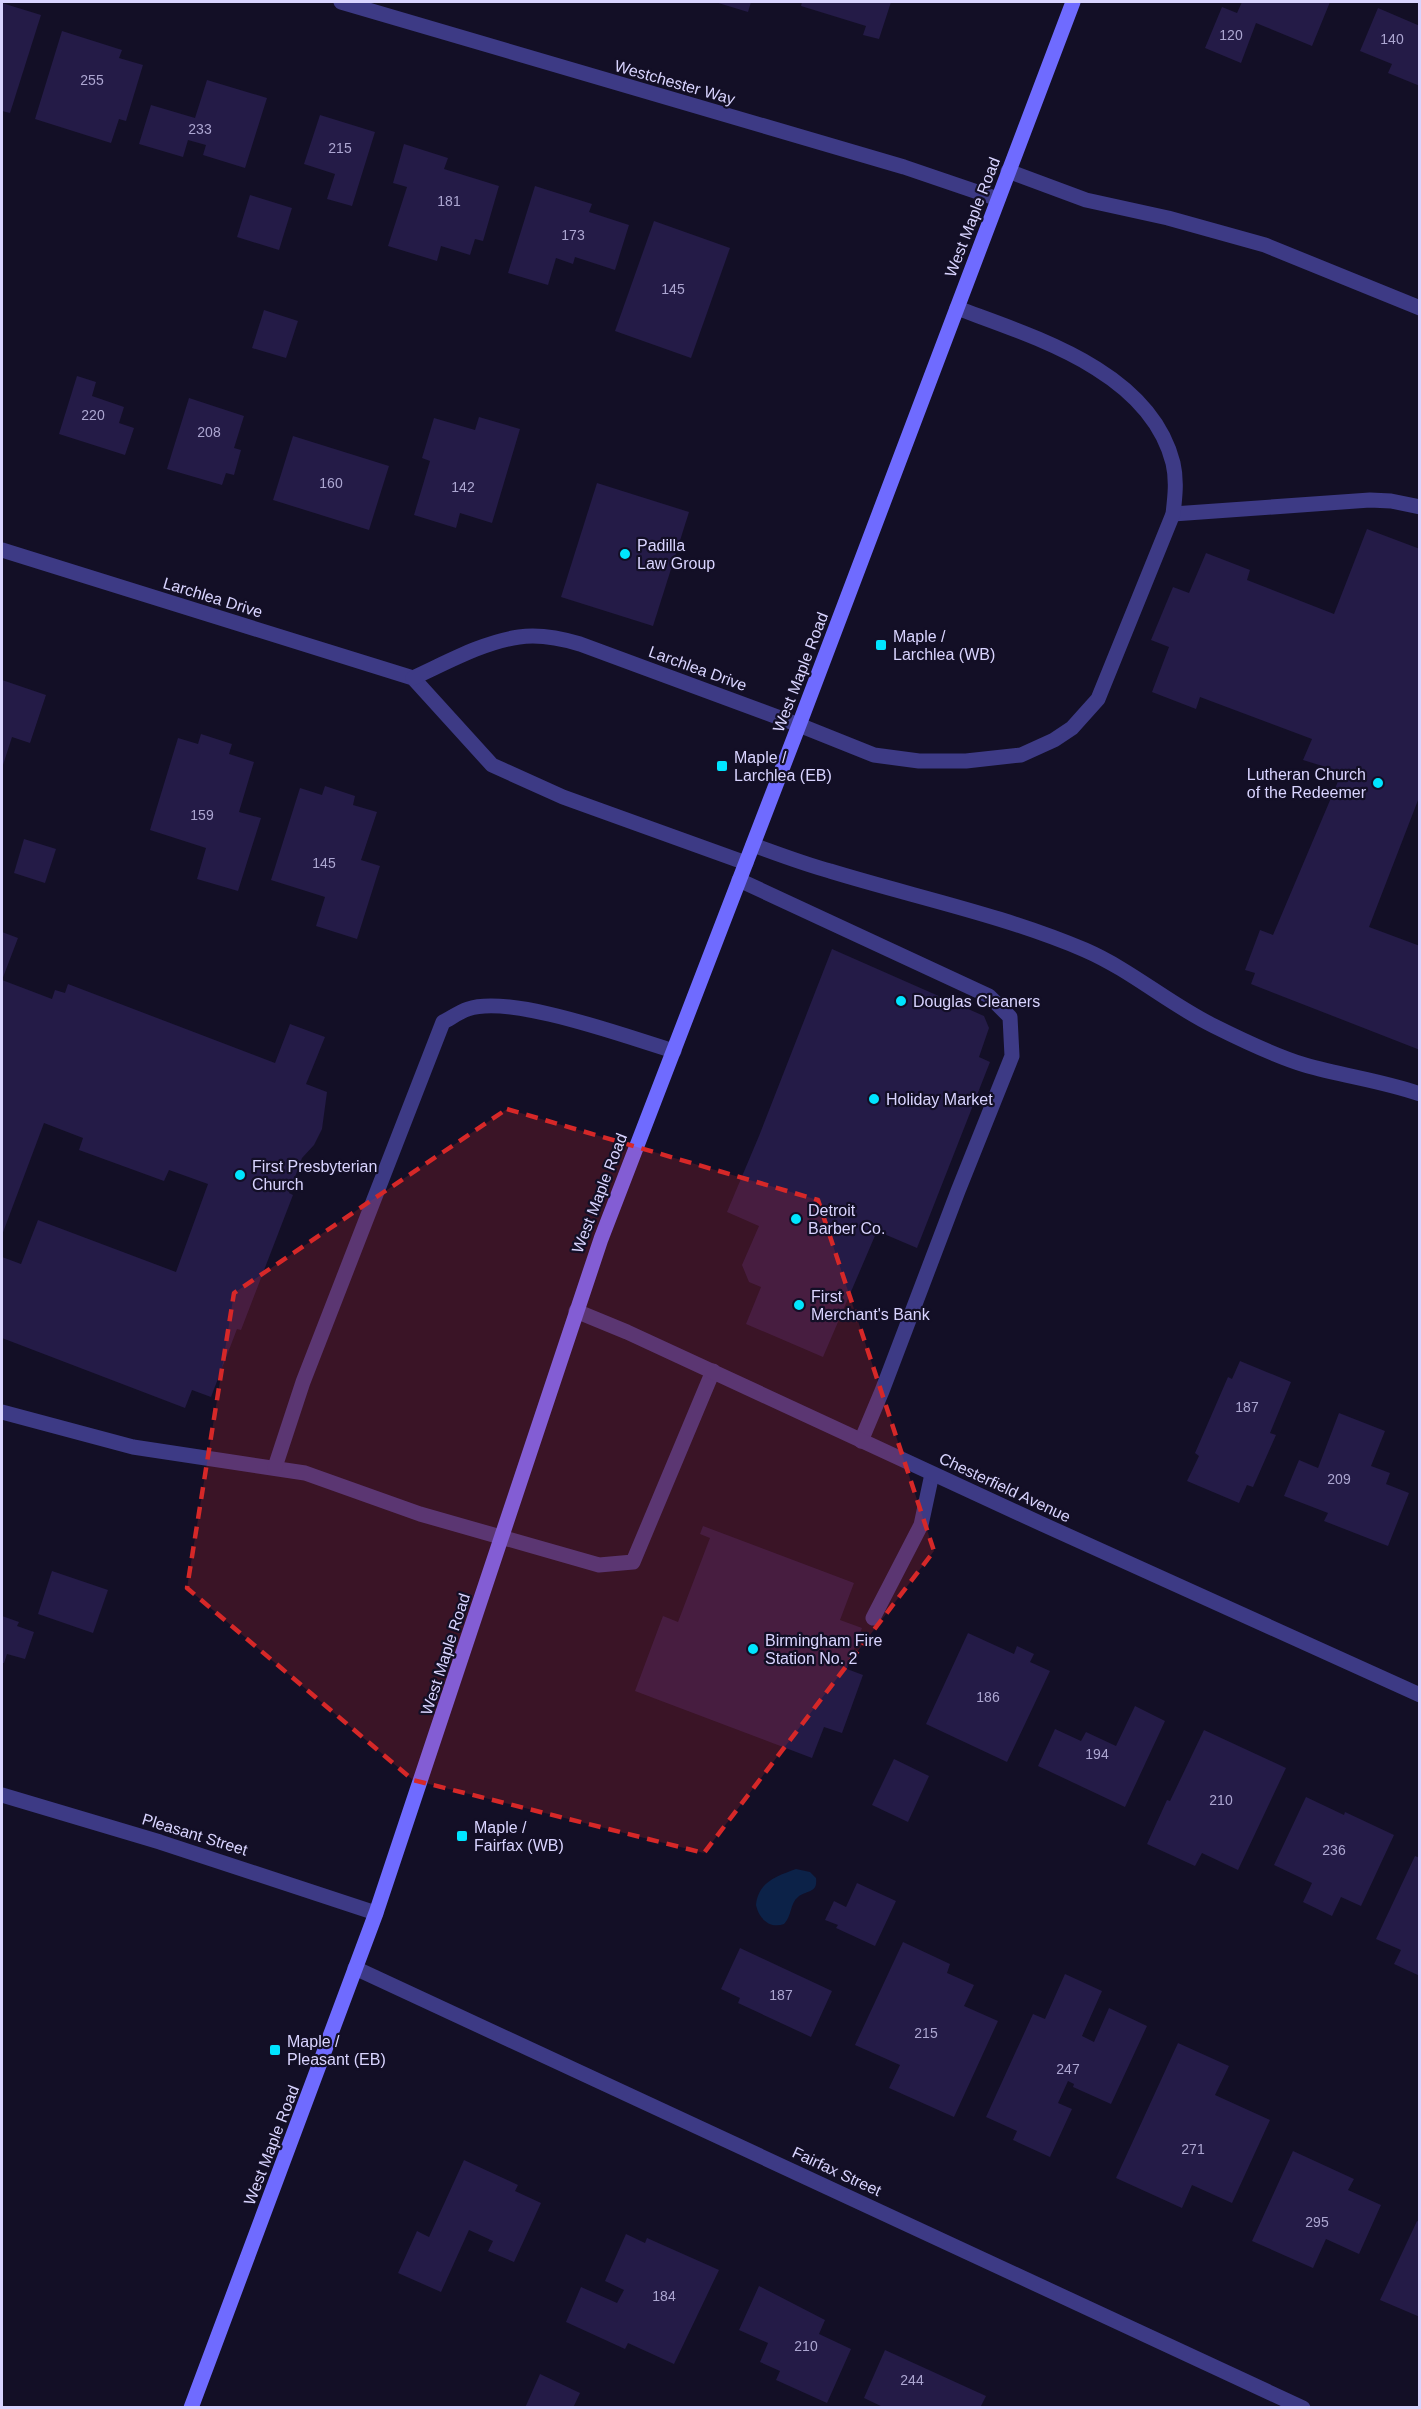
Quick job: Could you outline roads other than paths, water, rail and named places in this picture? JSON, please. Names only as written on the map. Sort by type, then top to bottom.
[{"type":"main road","name":"West Maple Road","points":[[191,2408],[320,2069],[376,1913],[611,1210],[799,725],[1073,2]]},
{"type":"street","name":"Westchester Way","points":[[341,2],[904,167],[998,199]]},
{"type":"street","points":[[1008,171],[1086,200],[1214,230],[1265,245],[1419,308]]},
{"type":"street","name":"Larchlea Drive","points":[[2,550],[413,678],[468,652],[519,637],[554,637],[579,644],[799,725],[874,755],[920,761],[966,761],[1021,755],[1054,740],[1072,728],[1098,699],[1173,514],[1176,487],[1173,463],[1163,439],[1136,399],[1096,369],[1059,347],[957,308]]},
{"type":"street","points":[[1173,514],[1370,500],[1391,501],[1419,507]]},
{"type":"street","points":[[413,678],[492,765],[563,797],[746,862]]},
{"type":"street","points":[[753,845],[829,871],[1006,922],[1085,950],[1123,970],[1172,1003],[1214,1026],[1276,1053],[1303,1064],[1419,1094]]},
{"type":"street","points":[[739,880],[989,996],[1010,1017],[1012,1056],[861,1441]]},
{"type":"street","points":[[275,1467],[303,1382],[443,1022],[469,1009],[508,1006],[561,1018],[674,1051]]},
{"type":"street","name":"Chesterfield Avenue","points":[[576,1311],[1419,1695]]},
{"type":"street","points":[[2,1412],[133,1448],[305,1473],[420,1514],[599,1565],[633,1562],[712,1371]]},
{"type":"street","points":[[873,1618],[921,1525],[932,1474]]},
{"type":"street","name":"Pleasant Street","points":[[2,1795],[182,1849],[376,1913]]},
{"type":"street","name":"Fairfax Street","points":[[355,1968],[1303,2408]]},
{"type":"water","points":[[796,1869],[810,1872],[816,1878],[815,1887],[795,1900],[784,1924],[774,1925],[766,1922],[756,1905],[760,1891],[776,1877]]},
{"type":"place","name":"Padilla Law Group","points":[[625,554]]},
{"type":"place","name":"Maple / Larchlea (WB)","points":[[881,645]]},
{"type":"place","name":"Maple / Larchlea (EB)","points":[[722,766]]},
{"type":"place","name":"Lutheran Church of the Redeemer","points":[[1378,783]]},
{"type":"place","name":"Douglas Cleaners","points":[[901,1001]]},
{"type":"place","name":"Holiday Market","points":[[874,1099]]},
{"type":"place","name":"First Presbyterian Church","points":[[240,1175]]},
{"type":"place","name":"Detroit Barber Co.","points":[[796,1219]]},
{"type":"place","name":"First Merchant's Bank","points":[[799,1305]]},
{"type":"place","name":"Birmingham Fire Station No. 2","points":[[753,1649]]},
{"type":"place","name":"Maple / Fairfax (WB)","points":[[462,1836]]},
{"type":"place","name":"Maple / Pleasant (EB)","points":[[275,2050]]}]
